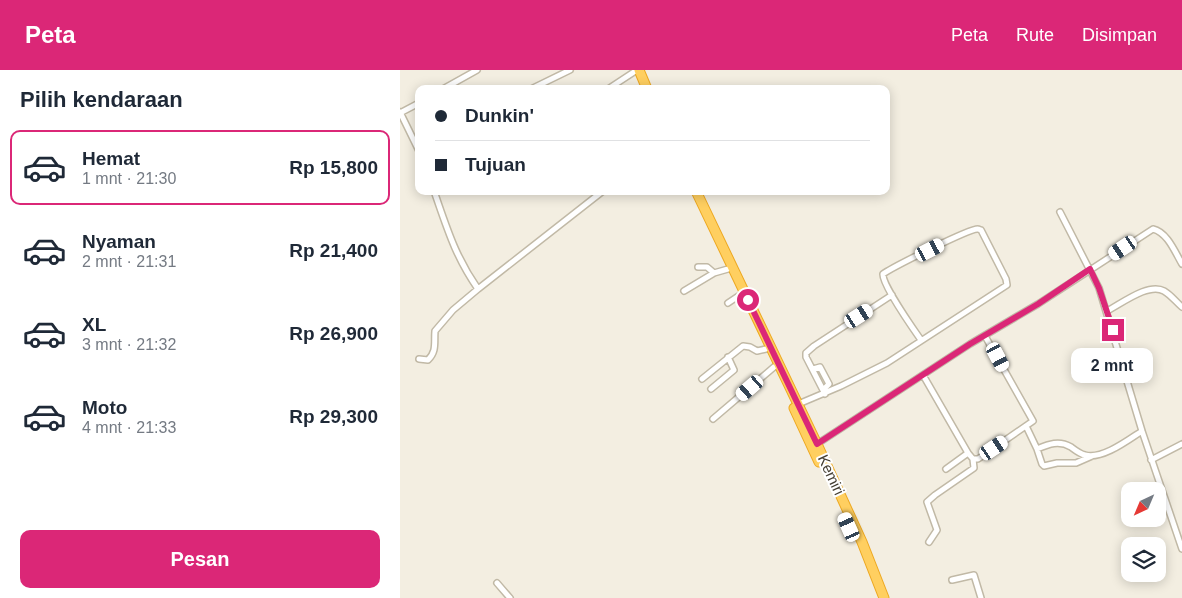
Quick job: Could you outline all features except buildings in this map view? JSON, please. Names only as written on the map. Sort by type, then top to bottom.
[{"type":"highway","points":[[635,71],[640,85]]},
{"type":"highway","points":[[635,71],[644,85]]},
{"type":"highway","points":[[692,195],[774,367],[796,405],[846,519],[877,598]]},
{"type":"highway","name":"Kemiri","points":[[698,195],[796,405],[817,444],[862,542],[884,598]]},
{"type":"street","points":[[450,85],[477,70]]},
{"type":"street","points":[[539,85],[570,70]]},
{"type":"street","points":[[614,85],[635,71]]},
{"type":"street","points":[[415,105],[400,112],[415,143]]},
{"type":"street","points":[[435,195],[455,250],[478,289]]},
{"type":"street","points":[[419,359],[428,360],[432,356],[435,351],[434,333],[436,329],[458,306],[598,195]]},
{"type":"street","points":[[1060,212],[1099,288],[1155,472],[1182,549]]},
{"type":"street","points":[[796,405],[887,363],[1007,285],[1006,279],[984,233],[978,229],[946,242],[885,272],[883,279],[922,340]]},
{"type":"street","points":[[817,444],[1153,229],[1159,230],[1164,235],[1182,264]]},
{"type":"street","points":[[698,267],[707,267],[714,272]]},
{"type":"street","points":[[684,291],[714,272],[728,269]]},
{"type":"street","points":[[1107,311],[1152,289],[1166,292],[1182,307]]},
{"type":"street","points":[[728,303],[740,295]]},
{"type":"street","points":[[824,392],[806,357],[806,353],[892,295]]},
{"type":"street","points":[[972,459],[978,459],[1033,421],[985,336]]},
{"type":"street","points":[[702,379],[743,346],[758,351],[766,349]]},
{"type":"street","points":[[711,389],[734,370],[728,357]]},
{"type":"street","points":[[713,419],[774,367]]},
{"type":"street","points":[[923,376],[972,459],[974,468],[934,495],[927,502],[938,530],[928,542]]},
{"type":"street","points":[[1026,426],[1042,464],[1047,467],[1057,463],[1076,463],[1122,445],[1142,431]]},
{"type":"street","points":[[1037,449],[1056,443],[1063,443],[1085,455],[1092,456]]},
{"type":"street","points":[[1152,462],[1182,444]]},
{"type":"street","points":[[946,469],[968,453]]},
{"type":"street","points":[[952,580],[974,575],[981,598]]},
{"type":"street","points":[[497,583],[510,598]]},
{"type":"route","points":[[748,300],[817,444],[970,344],[1019,316],[1090,269],[1099,288],[1113,330]]}]
